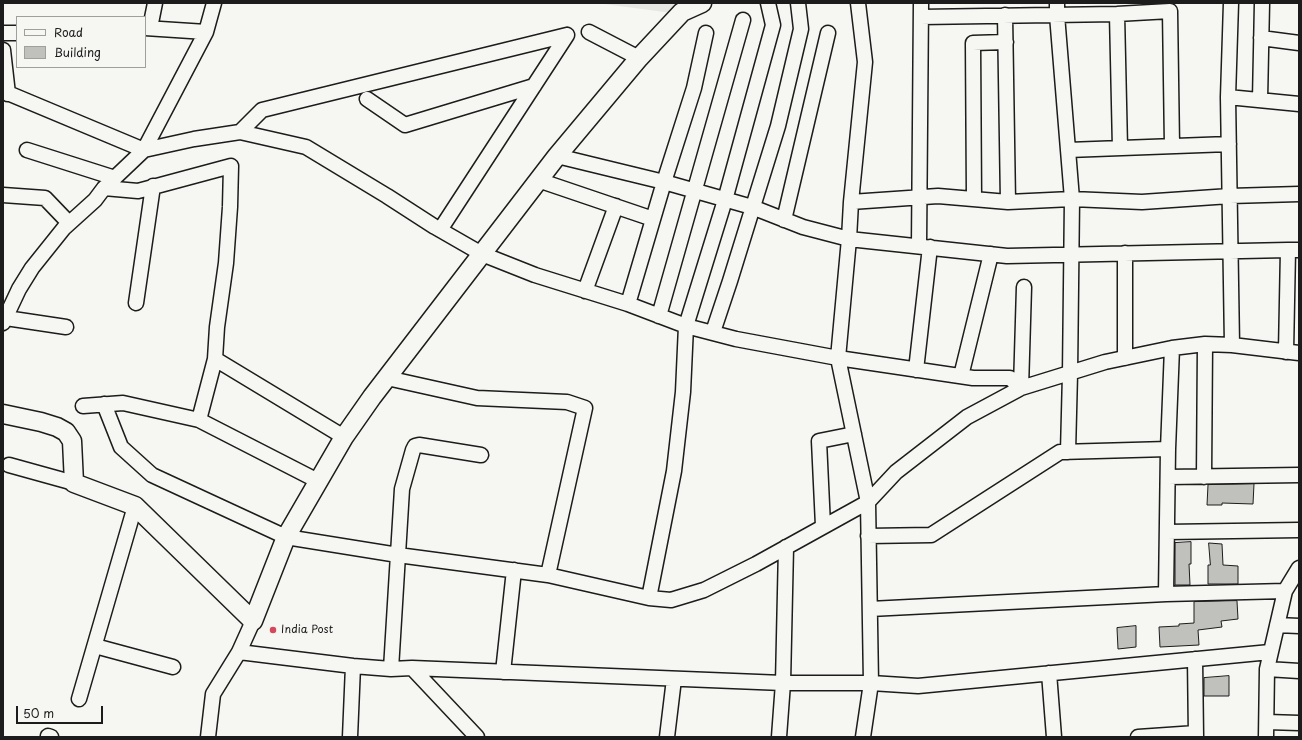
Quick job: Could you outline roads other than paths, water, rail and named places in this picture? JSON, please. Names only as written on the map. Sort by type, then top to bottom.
[{"type":"main road","points":[[3,414],[41,422],[66,432],[72,441],[74,484],[135,506],[253,621],[286,537],[344,437],[387,378],[557,156],[639,58],[685,8],[702,3]]},
{"type":"street","points":[[154,3],[147,28],[206,32]]},
{"type":"street","points":[[66,327],[4,320],[19,289],[32,268],[69,223],[95,200],[104,188],[144,150],[206,32],[214,3]]},
{"type":"street","points":[[649,598],[674,471],[683,392],[686,326],[726,200],[773,25],[768,3]]},
{"type":"street","points":[[713,332],[778,126],[801,29],[798,3]]},
{"type":"street","points":[[858,3],[865,62],[851,202],[838,358],[868,502],[871,683],[863,737]]},
{"type":"street","points":[[1231,3],[1228,97],[1232,345]]},
{"type":"street","points":[[1260,100],[1262,3]]},
{"type":"street","points":[[1057,9],[1072,199],[1068,452]]},
{"type":"street","points":[[916,370],[924,247],[919,197],[921,10],[1005,15],[1057,9],[1117,14],[1170,11],[1172,146]]},
{"type":"street","points":[[1117,14],[1120,148]]},
{"type":"street","points":[[1005,15],[1008,202]]},
{"type":"street","points":[[659,316],[744,20]]},
{"type":"street","points":[[590,32],[639,58]]},
{"type":"street","points":[[3,33],[16,33]]},
{"type":"street","points":[[628,304],[664,182],[694,88],[706,33]]},
{"type":"street","points":[[784,220],[828,33]]},
{"type":"street","points":[[240,132],[262,110],[567,36],[440,230]]},
{"type":"street","points":[[1261,38],[1299,43]]},
{"type":"street","points":[[974,199],[973,43],[1006,42]]},
{"type":"street","points":[[3,50],[6,93],[144,150],[240,132],[306,147],[440,230],[482,254],[535,275],[628,304],[686,326],[736,338],[838,358],[973,378],[1010,378],[1021,388]]},
{"type":"street","points":[[368,99],[405,125],[534,86]]},
{"type":"street","points":[[1228,97],[1299,104]]},
{"type":"street","points":[[1068,150],[1229,144]]},
{"type":"street","points":[[27,150],[115,178]]},
{"type":"street","points":[[104,404],[120,447],[152,475],[286,537],[398,555],[548,575],[649,598],[671,600],[704,590],[756,564],[786,546],[868,502],[896,472],[967,417],[1021,388],[1105,362],[1172,348],[1205,344],[1232,345],[1292,353],[1294,250],[1231,250],[1007,256],[849,239],[803,227],[752,207],[664,182],[557,156]]},
{"type":"street","points":[[104,188],[138,190],[231,166],[227,256],[217,327],[215,359],[200,420]]},
{"type":"street","points":[[538,180],[653,219]]},
{"type":"street","points":[[136,303],[153,186]]},
{"type":"street","points":[[851,202],[938,196],[1008,202],[1072,199],[1142,202],[1230,196],[1299,194]]},
{"type":"street","points":[[3,195],[45,198],[69,223]]},
{"type":"street","points":[[585,291],[616,206]]},
{"type":"street","points":[[1125,253],[1125,358]]},
{"type":"street","points":[[961,376],[991,254]]},
{"type":"street","points":[[1021,388],[1024,287]]},
{"type":"street","points":[[1204,476],[1205,344]]},
{"type":"street","points":[[1166,594],[1168,449],[1172,348]]},
{"type":"street","points":[[215,359],[344,437]]},
{"type":"street","points":[[387,378],[477,398],[567,402],[585,408],[548,575]]},
{"type":"street","points":[[83,406],[123,403],[200,420],[318,481]]},
{"type":"street","points":[[824,526],[818,442],[854,434]]},
{"type":"street","points":[[391,670],[402,490],[413,450],[415,446],[419,445],[481,455]]},
{"type":"street","points":[[868,536],[931,535],[1060,452],[1168,449]]},
{"type":"street","points":[[9,465],[74,484]]},
{"type":"street","points":[[1168,477],[1299,475]]},
{"type":"street","points":[[79,699],[135,506]]},
{"type":"street","points":[[1167,532],[1299,530]]},
{"type":"street","points":[[779,737],[783,683],[786,546]]},
{"type":"street","points":[[1266,737],[1267,669],[1270,652],[1285,591],[1299,568]]},
{"type":"street","points":[[503,672],[514,570]]},
{"type":"street","points":[[870,610],[1166,594],[1285,591]]},
{"type":"street","points":[[208,737],[213,694],[239,652],[253,621]]},
{"type":"street","points":[[1277,625],[1299,626]]},
{"type":"street","points":[[95,646],[173,667]]},
{"type":"street","points":[[239,652],[391,670],[412,668],[783,683],[871,683],[918,686],[1270,652]]},
{"type":"street","points":[[1138,737],[1196,735],[1195,659]]},
{"type":"street","points":[[350,737],[353,666]]},
{"type":"street","points":[[412,668],[477,737]]},
{"type":"street","points":[[1267,669],[1299,671]]},
{"type":"street","points":[[1049,673],[1054,737]]},
{"type":"street","points":[[667,737],[674,679]]},
{"type":"street","points":[[1266,722],[1299,723]]},
{"type":"place","name":"India Post","points":[[273,630]]}]
